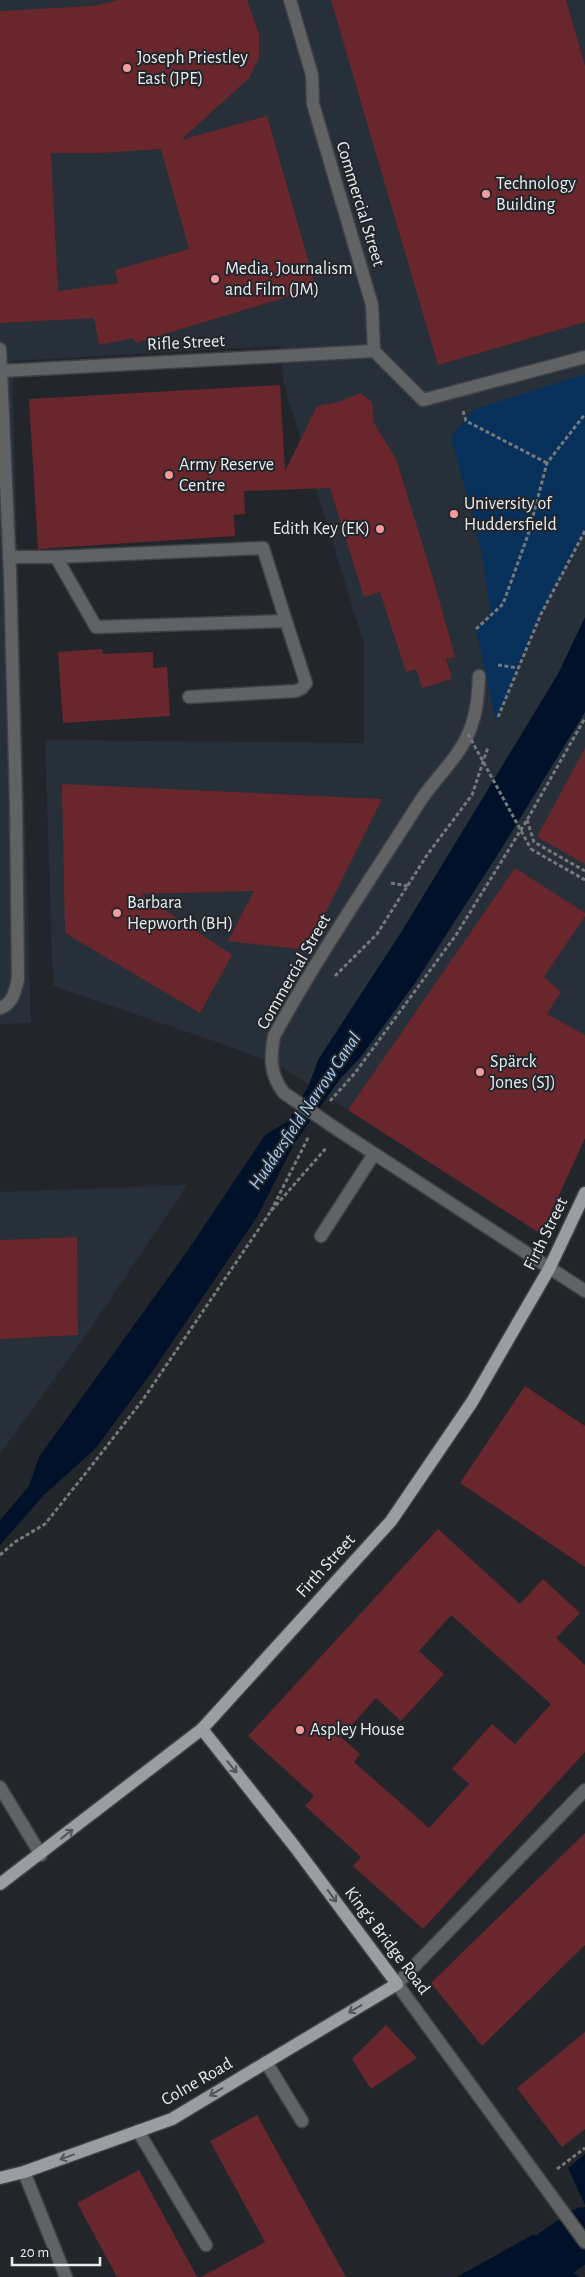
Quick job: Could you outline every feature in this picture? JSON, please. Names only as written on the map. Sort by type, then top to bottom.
[{"type":"main road","name":"Firth Street","points":[[0,1884],[41,1855],[202,1729],[391,1520],[472,1402],[549,1269],[585,1193]]},
{"type":"main road","name":"King's Bridge Road","points":[[202,1729],[296,1847],[397,1984]]},
{"type":"main road","name":"Colne Road","points":[[0,2178],[24,2172],[172,2118],[397,1984]]},
{"type":"street","name":"Commercial Street","points":[[290,0],[312,75],[312,104],[372,305],[374,350]]},
{"type":"street","points":[[0,349],[2,437],[10,573],[18,979],[14,996],[4,1007],[0,1008]]},
{"type":"street","name":"Rifle Street","points":[[1,371],[374,350]]},
{"type":"street","points":[[374,350],[423,400],[585,357]]},
{"type":"street","points":[[9,557],[56,557],[263,548],[306,683],[302,688],[189,697]]},
{"type":"street","points":[[56,557],[96,627],[286,620]]},
{"type":"street","name":"Commercial Street","points":[[479,676],[477,709],[468,734],[453,758],[420,800],[342,922],[274,1036],[271,1055],[275,1081],[284,1093],[341,1132],[585,1292]]},
{"type":"street","points":[[321,1236],[374,1154]]},
{"type":"street","points":[[0,1786],[41,1855]]},
{"type":"street","points":[[397,1984],[585,1790]]},
{"type":"street","name":"King's Bridge Road","points":[[397,1984],[585,2242]]},
{"type":"street","points":[[266,2062],[302,2121]]},
{"type":"street","points":[[138,2131],[206,2245]]},
{"type":"street","points":[[24,2172],[66,2277]]},
{"type":"path","points":[[458,392],[466,421],[548,463]]},
{"type":"path","points":[[476,629],[503,604],[528,534],[548,463],[585,414]]},
{"type":"path","points":[[327,1106],[355,1074],[456,935],[527,820],[585,718]]},
{"type":"path","points":[[468,734],[531,848],[585,880]]},
{"type":"path","points":[[527,820],[534,842],[585,871]]},
{"type":"path","points":[[271,1212],[313,1129]]},
{"type":"path","points":[[0,1555],[15,1542],[45,1524],[142,1401],[271,1212],[328,1146]]},
{"type":"path","points":[[539,2179],[565,2165],[585,2148]]},
{"type":"shaded area","name":"University of Huddersfield","points":[[0,0],[585,0],[585,1138],[541,1234],[283,1068],[231,1047],[53,986],[45,740],[364,743],[364,644],[284,385],[280,346],[12,361],[31,1023],[0,1024]]},
{"type":"shaded area","points":[[585,374],[585,531],[541,614],[496,721],[476,629],[491,615],[482,553],[451,437],[473,410]]},
{"type":"shaded area","points":[[187,1185],[90,1329],[0,1454],[0,1192]]},
{"type":"water","name":"Huddersfield Narrow Canal","points":[[585,617],[585,712],[500,851],[415,983],[360,1058],[340,1079],[294,1144],[257,1217],[154,1369],[96,1448],[44,1495],[0,1545],[0,1520],[29,1486],[39,1457],[186,1253],[265,1135],[287,1122],[308,1087],[318,1060],[402,931],[558,674]]},
{"type":"water","points":[[585,2154],[585,2205],[568,2168]]},
{"type":"water","points":[[534,2234],[579,2277],[457,2277]]},
{"type":"building","points":[[119,0],[247,0],[259,34],[259,58],[249,78],[181,140],[267,116],[316,288],[136,343],[134,338],[99,345],[94,318],[0,323],[0,11],[93,6]],"holes":[[[161,149],[189,249],[115,270],[118,283],[58,291],[51,153],[100,153]]]},
{"type":"building","name":"Technology Building","points":[[331,0],[566,0],[585,66],[585,322],[438,365]]},
{"type":"building","name":"Army Reserve Centre","points":[[280,385],[285,471],[317,406],[339,402],[360,393],[372,402],[374,423],[396,459],[433,578],[455,657],[446,659],[452,679],[422,688],[416,669],[406,672],[380,592],[364,597],[330,488],[244,491],[245,514],[234,515],[235,536],[38,549],[29,399]]},
{"type":"building","points":[[102,649],[103,654],[153,652],[153,668],[167,667],[170,716],[63,723],[58,652]]},
{"type":"building","points":[[585,748],[585,864],[537,837]]},
{"type":"building","name":"Barbara Hepworth (BH)","points":[[62,784],[382,799],[307,950],[228,941],[254,891],[141,894],[232,955],[200,1013],[65,933]]},
{"type":"building","name":"Spärck Jones (SJ)","points":[[515,868],[585,913],[585,916],[544,977],[561,992],[547,1014],[585,1035],[585,1138],[541,1234],[348,1110]]},
{"type":"building","points":[[77,1237],[78,1335],[0,1339],[0,1240]]},
{"type":"building","points":[[525,1386],[585,1426],[585,1567],[460,1483]]},
{"type":"building","name":"Aspley House","points":[[438,1529],[520,1604],[543,1579],[580,1613],[556,1638],[585,1665],[585,1752],[423,1929],[353,1866],[361,1857],[305,1806],[314,1796],[248,1736]],"holes":[[[451,1615],[551,1704],[515,1744],[492,1724],[452,1769],[469,1784],[429,1828],[354,1762],[360,1754],[341,1737],[376,1698],[401,1721],[444,1674],[419,1651]]]},
{"type":"building","points":[[585,1833],[585,1945],[482,2046],[431,1983]]},
{"type":"building","points":[[386,2025],[417,2058],[371,2089],[352,2059]]},
{"type":"building","points":[[585,2032],[585,2129],[562,2147],[517,2088]]},
{"type":"building","points":[[257,2115],[346,2277],[201,2277],[265,2242],[210,2141]]},
{"type":"building","points":[[139,2170],[197,2277],[117,2277],[77,2203]]},
{"type":"waterway","points":[[522,2277],[585,2233]]},
{"type":"place","name":"Joseph Priestley East (JPE)","points":[[127,68]]},
{"type":"place","name":"Technology Building","points":[[486,194]]},
{"type":"place","name":"Media, Journalism and Film (JM)","points":[[215,279]]},
{"type":"place","name":"Army Reserve Centre","points":[[169,475]]},
{"type":"place","name":"University of Huddersfield","points":[[454,514]]},
{"type":"place","name":"Edith Key (EK)","points":[[380,529]]},
{"type":"place","name":"Barbara Hepworth (BH)","points":[[117,913]]},
{"type":"place","name":"Spärck Jones (SJ)","points":[[480,1072]]},
{"type":"place","name":"Aspley House","points":[[300,1730]]}]
